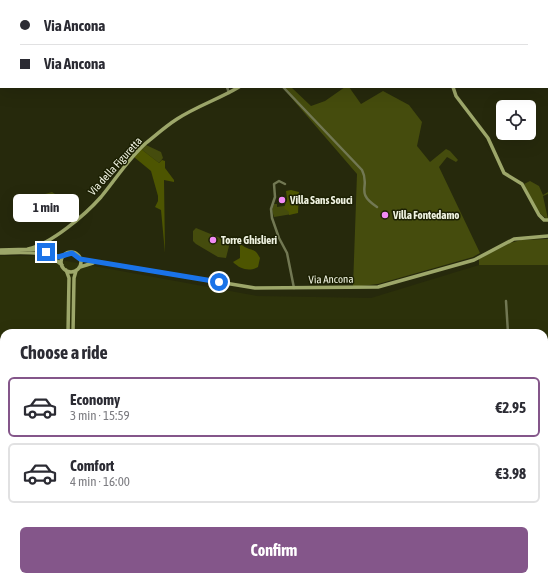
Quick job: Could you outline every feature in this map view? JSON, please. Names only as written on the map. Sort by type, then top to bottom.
[{"type":"main road","name":"Via della Figuretta","points":[[28,250],[35,248],[59,234],[75,220],[101,196],[136,153],[166,127],[178,119],[237,88]]},
{"type":"main road","points":[[453,88],[456,96],[488,138],[504,173],[522,184],[539,215],[544,220],[548,220]]},
{"type":"main road","name":"Via Ancona","points":[[0,250],[37,250],[58,257],[72,253],[80,259],[255,288],[294,289],[378,287],[474,260],[514,239],[548,236]]},
{"type":"main road","points":[[0,253],[36,253],[56,260],[62,265],[69,278],[68,329]]},
{"type":"main road","points":[[62,265],[64,256]]},
{"type":"main road","points":[[73,329],[74,278],[76,271],[80,267],[80,259]]},
{"type":"main road","name":"Via Ancona","points":[[80,267],[90,263],[108,264]]},
{"type":"main road","points":[[66,270],[71,272],[76,271]]},
{"type":"street","points":[[227,88],[229,93]]},
{"type":"street","points":[[284,88],[362,170],[365,176],[363,190],[366,197],[377,207]]},
{"type":"street","points":[[285,184],[279,181],[274,184],[275,197],[271,209],[278,238],[287,253],[291,265],[294,289]]},
{"type":"street","points":[[506,301],[508,329]]},
{"type":"shaded area","points":[[283,88],[292,88],[311,106],[325,101],[344,88],[350,88],[361,104],[383,91],[409,105],[422,122],[417,146],[430,162],[446,149],[450,151],[458,160],[456,162],[447,157],[439,167],[480,253],[473,257],[378,284],[353,287],[357,174]]},
{"type":"shaded area","points":[[146,145],[161,152],[163,158],[159,163],[141,149]]},
{"type":"shaded area","points":[[530,181],[539,186],[543,195],[548,192],[548,194],[543,196],[548,219],[540,213],[531,199],[524,184]]},
{"type":"shaded area","points":[[52,192],[58,196],[52,209],[49,211],[41,207],[38,196]]},
{"type":"shaded area","points":[[274,204],[277,204],[277,207],[291,205],[292,214],[274,217],[272,210]]},
{"type":"shaded area","points":[[196,228],[230,242],[226,258],[218,257],[193,241],[193,231]]},
{"type":"shaded area","points":[[548,239],[548,265],[479,265],[479,259],[510,243],[521,240]]},
{"type":"shaded area","points":[[0,256],[39,256],[257,296],[371,298],[479,265],[548,265],[548,329],[0,329]]},
{"type":"green space","points":[[141,149],[159,163],[162,160],[165,161],[165,168],[174,180],[174,182],[164,180],[165,253],[161,210],[155,207],[158,201],[158,196],[151,171],[134,157]]},
{"type":"green space","points":[[291,190],[299,192],[298,213],[289,215],[289,212],[284,208],[287,199],[286,191]]},
{"type":"green space","points":[[238,242],[257,253],[260,258],[258,267],[255,269],[245,269],[233,262],[240,258],[240,247]]},
{"type":"place","name":"Villa Sans Souci","points":[[282,200]]},
{"type":"place","name":"Villa Fontedamo","points":[[385,215]]},
{"type":"place","name":"Torre Ghislieri","points":[[213,240]]},
{"type":"route","points":[[46,252],[58,257],[74,253],[78,255],[80,259],[167,275],[219,282]]}]
